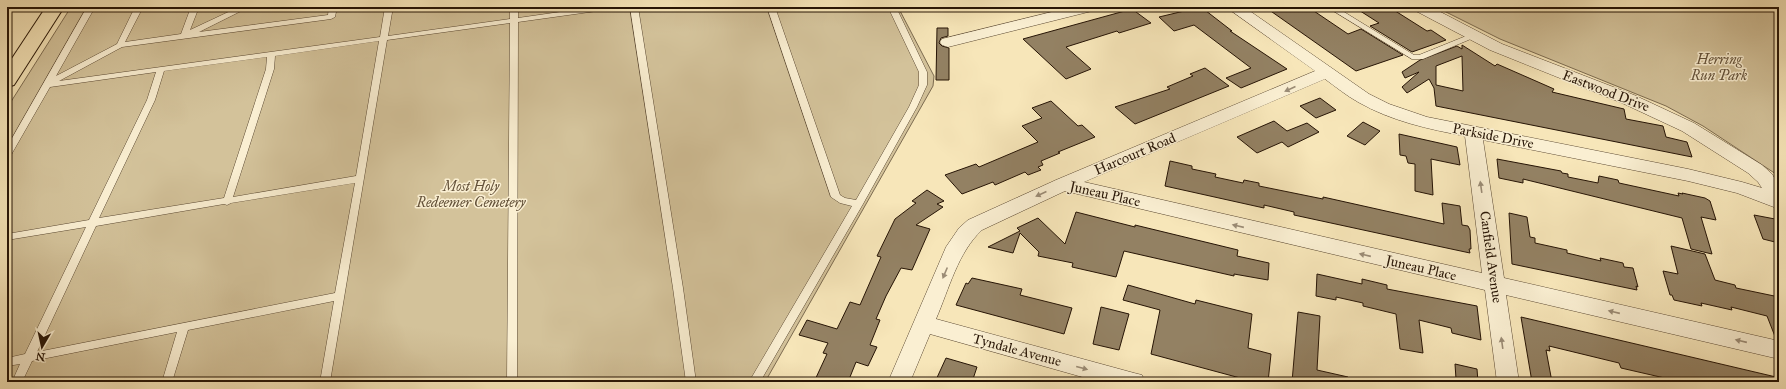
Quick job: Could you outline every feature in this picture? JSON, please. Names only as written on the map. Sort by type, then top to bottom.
[{"type":"main road","points":[[7,81],[56,7]]},
{"type":"street","points":[[948,42],[1091,7]]},
{"type":"street","name":"Parkside Drive","points":[[1234,7],[1325,73],[1363,98],[1383,108],[1423,122],[1688,175],[1742,188],[1776,201]]},
{"type":"street","name":"Eastwood Drive","points":[[1419,7],[1474,36],[1526,60],[1651,108],[1688,127],[1755,169],[1765,178],[1776,201]]},
{"type":"street","name":"Harcourt Road","points":[[899,382],[956,247],[966,233],[988,218],[1063,184],[1325,73]]},
{"type":"street","name":"Canfield Avenue","points":[[1474,132],[1508,382]]},
{"type":"street","name":"Juneau Place","points":[[1063,184],[1779,350]]},
{"type":"street","name":"Tyndale Avenue","points":[[923,324],[1134,382]]},
{"type":"lane","points":[[7,155],[91,7]]},
{"type":"lane","points":[[120,45],[139,7]]},
{"type":"lane","points":[[184,36],[195,7]]},
{"type":"lane","points":[[184,36],[245,7]]},
{"type":"lane","points":[[47,85],[120,45],[331,17],[333,7]]},
{"type":"lane","points":[[324,382],[389,7]]},
{"type":"lane","points":[[512,382],[514,7]]},
{"type":"lane","points":[[47,85],[271,53],[384,40],[611,7]]},
{"type":"lane","points":[[634,7],[645,87],[666,201],[691,382]]},
{"type":"lane","points":[[771,7],[836,197],[843,201],[858,204]]},
{"type":"lane","points":[[754,382],[858,204],[913,107],[923,85],[923,72],[892,7]]},
{"type":"lane","points":[[1332,7],[1412,57],[1420,57],[1474,36]]},
{"type":"lane","points":[[227,202],[270,69],[271,53]]},
{"type":"lane","points":[[17,382],[151,100],[161,69]]},
{"type":"lane","points":[[7,237],[227,202],[358,179]]},
{"type":"lane","points":[[7,362],[339,296]]},
{"type":"lane","points":[[167,382],[184,326]]},
{"type":"green space","name":"Most Holy Redeemer Cemetery","points":[[71,7],[898,7],[934,76],[933,86],[765,382],[7,382],[7,108]]},
{"type":"green space","name":"Herring Run Park","points":[[1436,7],[1779,7],[1779,176],[1703,126],[1666,106],[1500,39]]},
{"type":"building","points":[[1201,7],[1232,31],[1230,31],[1287,69],[1241,88],[1226,78],[1251,68],[1194,25],[1174,31],[1159,17]]},
{"type":"building","points":[[1265,7],[1308,7],[1348,34],[1361,29],[1403,55],[1356,71]]},
{"type":"building","points":[[1354,7],[1389,7],[1427,31],[1431,30],[1446,40],[1412,52],[1370,26],[1379,23]]},
{"type":"building","points":[[1132,9],[1151,23],[1119,33],[1117,31],[1066,47],[1091,69],[1066,79],[1023,39]]},
{"type":"building","points":[[937,28],[948,28],[948,36],[941,38],[939,43],[942,46],[949,48],[949,80],[936,80]]},
{"type":"building","points":[[1462,45],[1495,66],[1497,64],[1554,89],[1552,92],[1624,109],[1626,119],[1663,126],[1666,137],[1687,142],[1692,157],[1436,106],[1434,88],[1429,79],[1407,93],[1402,87],[1419,72],[1405,78],[1402,72],[1420,60],[1457,46],[1462,49]],"holes":[[[1462,56],[1463,91],[1436,85],[1436,66]]]},
{"type":"building","points":[[1205,68],[1229,86],[1135,124],[1115,107],[1170,89],[1167,87],[1193,76],[1190,74]]},
{"type":"building","points":[[1320,98],[1336,110],[1316,118],[1300,106]]},
{"type":"building","points":[[1051,101],[1078,126],[1082,125],[1095,137],[1058,152],[1060,153],[1041,161],[1043,165],[1038,167],[1041,170],[1028,175],[1025,172],[995,185],[993,182],[962,194],[945,175],[976,164],[979,167],[1038,142],[1022,126],[1042,118],[1032,108]]},
{"type":"building","points":[[1274,121],[1287,131],[1307,123],[1319,132],[1288,147],[1282,142],[1257,153],[1237,137]]},
{"type":"building","points":[[1363,122],[1380,131],[1365,145],[1347,136]]},
{"type":"building","points":[[1399,134],[1457,147],[1460,165],[1431,159],[1433,195],[1415,191],[1415,164],[1408,163],[1406,156],[1400,155]]},
{"type":"building","points":[[1497,159],[1561,171],[1562,173],[1568,174],[1568,177],[1598,183],[1599,176],[1618,180],[1619,183],[1679,196],[1678,193],[1683,194],[1682,193],[1705,198],[1710,201],[1716,220],[1701,217],[1712,254],[1691,249],[1682,218],[1523,179],[1523,183],[1499,178]]},
{"type":"building","points":[[1170,161],[1192,166],[1192,169],[1216,174],[1215,177],[1243,183],[1244,180],[1259,183],[1259,186],[1323,199],[1323,197],[1444,224],[1442,203],[1460,206],[1462,225],[1468,226],[1470,230],[1470,253],[1294,215],[1294,212],[1264,205],[1264,208],[1165,186]]},
{"type":"building","points":[[927,190],[944,201],[937,204],[943,207],[916,225],[930,229],[912,270],[901,268],[886,296],[876,319],[880,320],[870,345],[877,347],[868,366],[856,362],[848,382],[814,382],[827,354],[823,353],[828,343],[799,335],[807,320],[837,329],[850,302],[860,305],[881,257],[877,256],[895,219],[916,203],[912,201]]},
{"type":"building","points":[[1076,212],[1238,250],[1237,256],[1269,263],[1268,280],[1234,274],[1234,276],[1124,251],[1116,277],[1072,267],[1073,263],[1038,256],[1039,252],[1020,233],[1013,253],[988,247],[1020,231],[1017,228],[1038,218],[1065,244]]},
{"type":"building","points":[[1509,213],[1527,217],[1530,237],[1535,238],[1535,243],[1567,250],[1567,253],[1601,261],[1600,258],[1623,263],[1624,267],[1633,268],[1638,287],[1636,286],[1637,290],[1512,264]]},
{"type":"building","points":[[1754,215],[1775,219],[1779,222],[1779,243],[1763,239]]},
{"type":"building","points":[[1671,246],[1705,254],[1715,280],[1735,285],[1736,288],[1779,297],[1779,339],[1776,339],[1767,316],[1731,307],[1732,310],[1701,303],[1702,306],[1674,300],[1672,295],[1670,295],[1663,271],[1678,274]]},
{"type":"building","points":[[1317,274],[1362,284],[1362,279],[1387,285],[1387,289],[1477,306],[1481,340],[1452,333],[1451,328],[1419,320],[1423,353],[1400,349],[1396,314],[1363,306],[1363,303],[1336,297],[1336,300],[1316,296]]},
{"type":"building","points":[[972,278],[1022,289],[1020,295],[1072,308],[1064,334],[956,305],[966,283],[968,284]]},
{"type":"building","points":[[1128,285],[1195,304],[1196,300],[1252,314],[1248,348],[1271,354],[1268,382],[1255,382],[1151,354],[1160,310],[1123,300]]},
{"type":"building","points":[[1101,307],[1129,314],[1119,350],[1093,344]]},
{"type":"building","points":[[1298,312],[1320,316],[1317,370],[1348,377],[1347,382],[1292,382]]},
{"type":"building","points":[[1521,317],[1776,377],[1776,382],[1682,382],[1621,368],[1619,363],[1549,346],[1550,351],[1546,350],[1552,382],[1532,382]]},
{"type":"building","points":[[946,358],[977,367],[972,382],[935,382]]},
{"type":"building","points":[[1455,364],[1477,369],[1478,382],[1467,382],[1456,379]]}]
